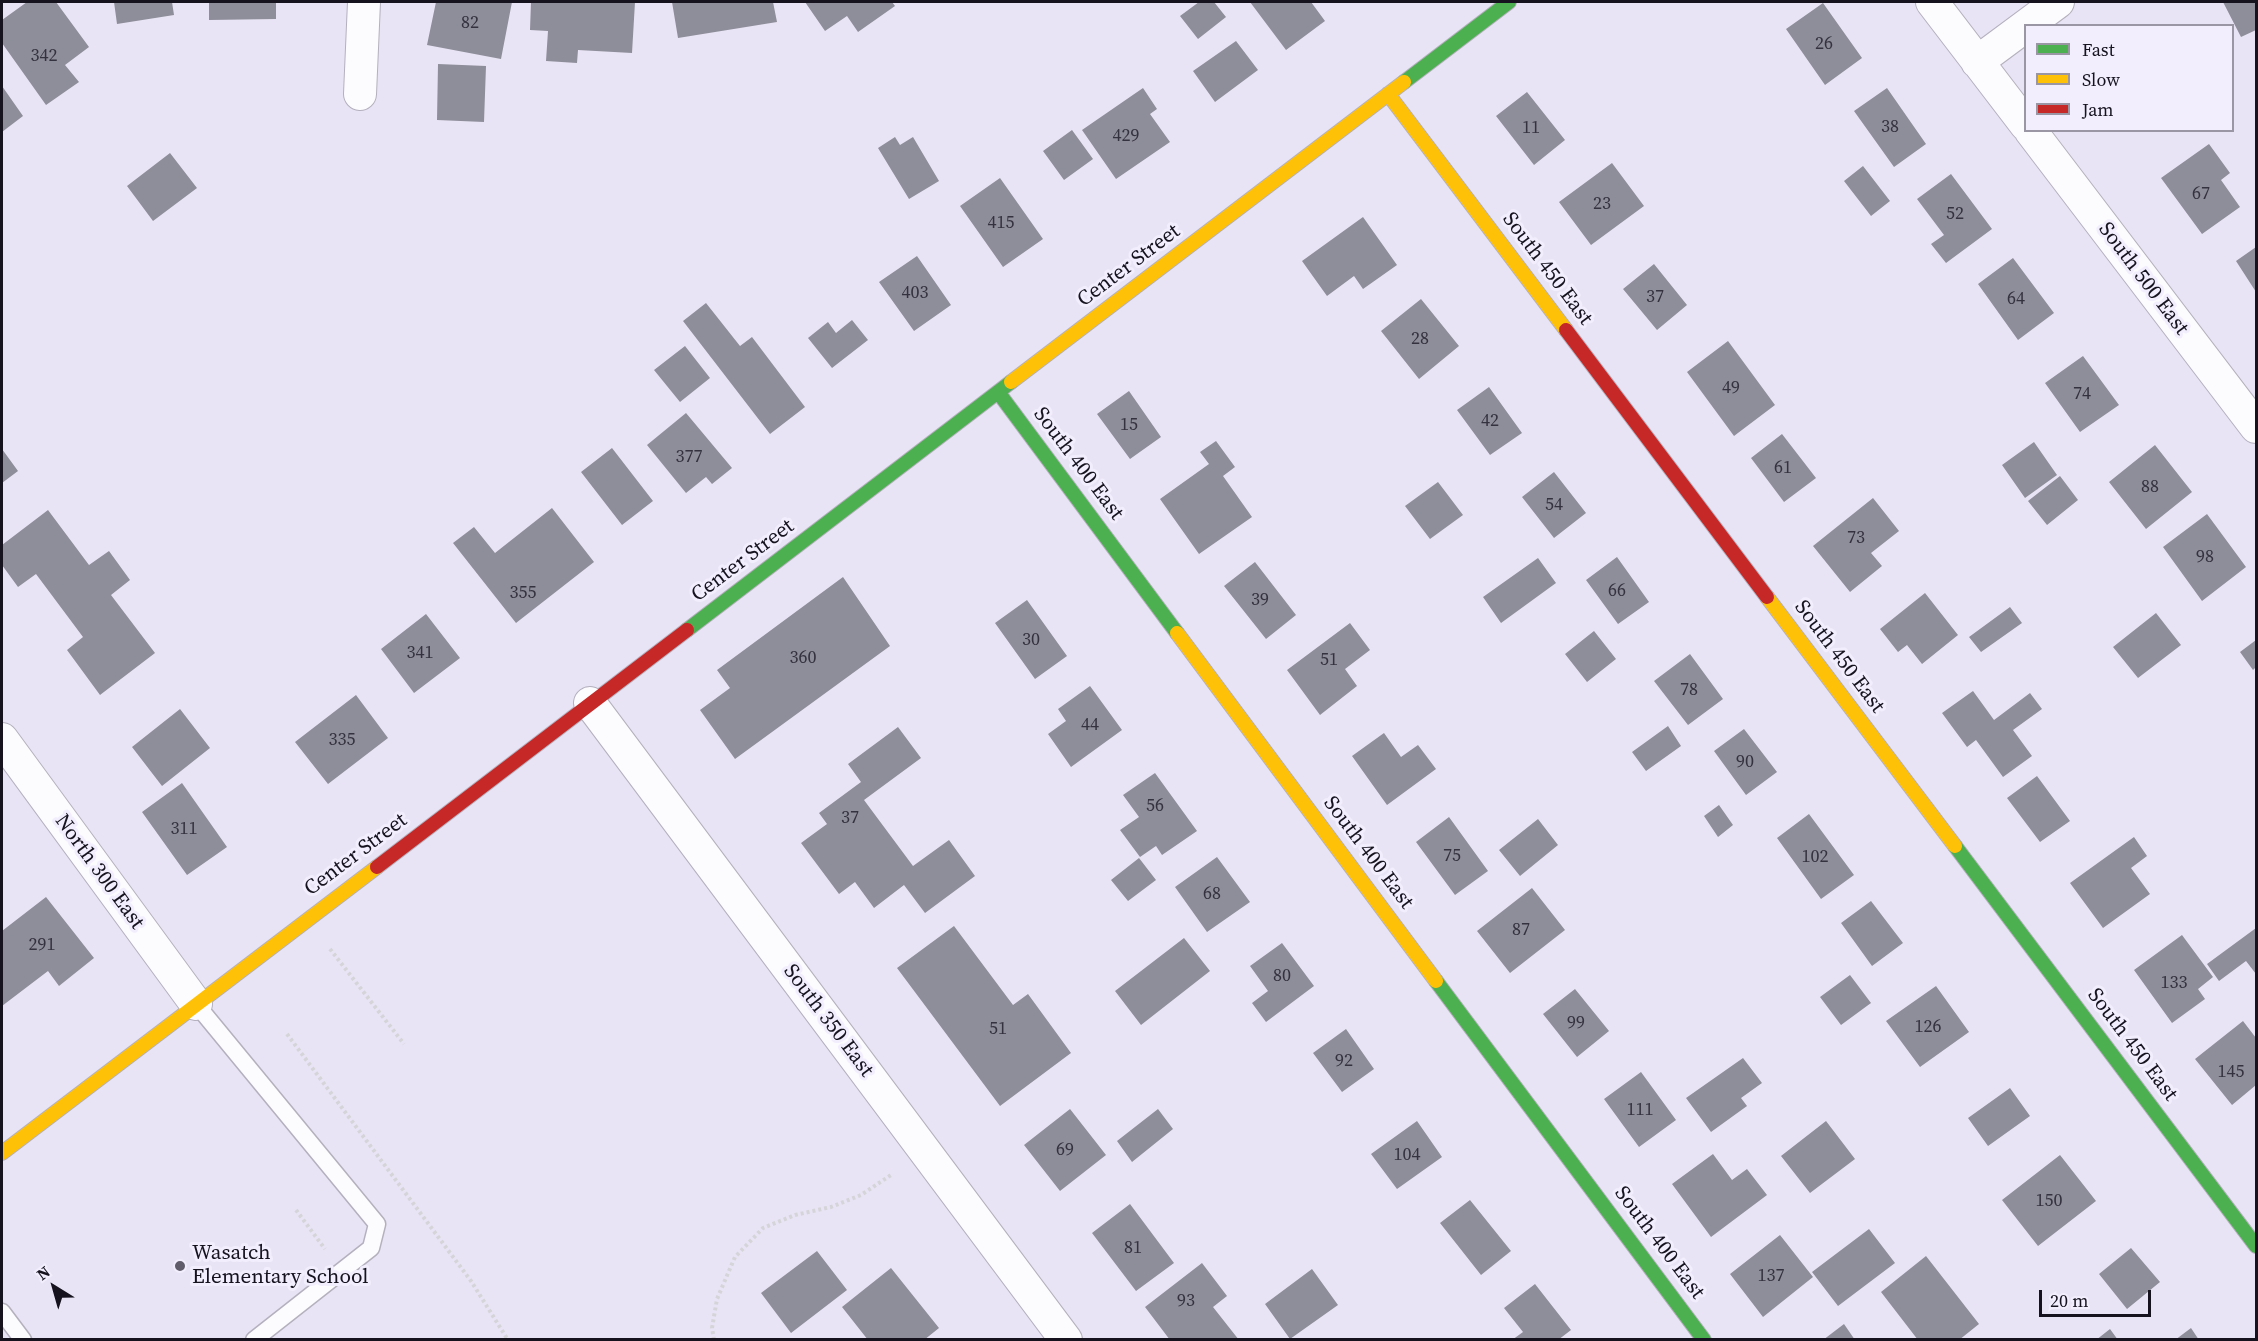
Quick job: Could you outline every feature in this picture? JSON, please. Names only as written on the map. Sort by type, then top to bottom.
[{"type":"street","points":[[360,94],[364,2]]},
{"type":"street","name":"Center Street","points":[[2,1153],[1509,2]]},
{"type":"street","points":[[1932,2],[2024,124]]},
{"type":"street","points":[[2029,24],[2058,2]]},
{"type":"street","points":[[1977,63],[2024,28]]},
{"type":"street","name":"South 450 East","points":[[1388,94],[2256,1246]]},
{"type":"street","name":"South 500 East","points":[[2032,132],[2256,427]]},
{"type":"street","name":"South 400 East","points":[[998,392],[1704,1340]]},
{"type":"street","name":"South 350 East","points":[[590,704],[1066,1340]]},
{"type":"street","name":"North 300 East","points":[[2,740],[196,1004]]},
{"type":"lane","points":[[196,1004],[377,1224],[371,1248],[254,1340]]},
{"type":"lane","points":[[2,1312],[22,1340]]},
{"type":"path","points":[[326,943],[404,1044]]},
{"type":"path","points":[[287,1034],[471,1281],[508,1340]]},
{"type":"path","points":[[714,1340],[712,1328],[717,1299],[735,1257],[763,1228],[795,1215],[831,1207],[861,1195],[891,1175]]},
{"type":"path","points":[[296,1210],[329,1255]]},
{"type":"building","points":[[27,2],[56,2],[89,47],[65,65],[79,82],[46,105],[2,43],[2,20]]},
{"type":"building","points":[[114,2],[172,2],[174,15],[117,24]]},
{"type":"building","points":[[209,2],[276,2],[276,19],[209,20]]},
{"type":"building","points":[[436,2],[512,2],[501,59],[427,45]]},
{"type":"building","points":[[531,2],[635,2],[632,53],[578,50],[577,63],[546,61],[548,31],[530,30]]},
{"type":"building","points":[[672,2],[773,2],[777,22],[678,38]]},
{"type":"building","points":[[805,2],[892,2],[895,6],[858,32],[847,16],[825,31]]},
{"type":"building","points":[[1199,2],[1214,2],[1226,17],[1198,39],[1180,16]]},
{"type":"building","points":[[1250,2],[1311,2],[1325,21],[1286,50]]},
{"type":"building","points":[[2223,2],[2256,2],[2256,30],[2241,37]]},
{"type":"building","points":[[1823,3],[1862,58],[1825,85],[1786,29]]},
{"type":"building","points":[[1236,41],[1258,70],[1215,102],[1193,71]]},
{"type":"building","points":[[438,64],[486,66],[484,122],[437,120]]},
{"type":"building","points":[[2,86],[23,116],[2,132]]},
{"type":"building","points":[[1143,88],[1157,109],[1150,114],[1170,142],[1116,179],[1082,130]]},
{"type":"building","points":[[1887,88],[1926,144],[1894,167],[1854,111]]},
{"type":"building","points":[[1527,92],[1565,140],[1534,165],[1496,116]]},
{"type":"building","points":[[1072,130],[1093,159],[1064,180],[1043,151]]},
{"type":"building","points":[[895,137],[900,145],[913,137],[939,181],[909,199],[878,148]]},
{"type":"building","points":[[2209,144],[2230,173],[2221,180],[2240,207],[2202,234],[2161,178]]},
{"type":"building","points":[[170,153],[197,188],[153,221],[127,186]]},
{"type":"building","points":[[1612,163],[1644,206],[1591,245],[1559,202]]},
{"type":"building","points":[[1863,166],[1890,201],[1871,216],[1844,181]]},
{"type":"building","points":[[1951,174],[1992,229],[1946,263],[1931,244],[1944,235],[1917,199]]},
{"type":"building","points":[[1000,178],[1043,239],[1003,267],[960,206]]},
{"type":"building","points":[[1363,217],[1397,265],[1363,289],[1354,276],[1327,296],[1302,261]]},
{"type":"building","points":[[2256,247],[2256,292],[2236,261]]},
{"type":"building","points":[[917,256],[951,305],[914,331],[879,282]]},
{"type":"building","points":[[2013,258],[2054,313],[2018,340],[1978,284]]},
{"type":"building","points":[[1654,264],[1687,305],[1657,330],[1623,289]]},
{"type":"building","points":[[1421,299],[1459,346],[1419,379],[1381,331]]},
{"type":"building","points":[[706,303],[740,346],[752,337],[805,407],[770,434],[683,321]]},
{"type":"building","points":[[852,320],[868,340],[832,368],[808,338],[828,322],[836,333]]},
{"type":"building","points":[[1728,341],[1775,405],[1734,436],[1687,372]]},
{"type":"building","points":[[685,346],[710,378],[680,402],[654,370]]},
{"type":"building","points":[[2083,356],[2119,405],[2080,432],[2045,383]]},
{"type":"building","points":[[1489,387],[1522,433],[1490,455],[1457,410]]},
{"type":"building","points":[[1129,391],[1161,437],[1130,459],[1097,414]]},
{"type":"building","points":[[686,413],[732,468],[712,484],[706,477],[686,493],[647,445]]},
{"type":"building","points":[[1782,434],[1816,478],[1784,502],[1751,458]]},
{"type":"building","points":[[1216,441],[1235,467],[1223,476],[1252,517],[1199,554],[1160,499],[1209,464],[1200,452]]},
{"type":"building","points":[[2034,442],[2057,475],[2025,498],[2002,465]]},
{"type":"building","points":[[2155,445],[2192,492],[2146,529],[2109,482]]},
{"type":"building","points":[[612,448],[653,501],[622,525],[581,472]]},
{"type":"building","points":[[2,449],[18,471],[2,483]]},
{"type":"building","points":[[1554,472],[1586,513],[1554,538],[1522,497]]},
{"type":"building","points":[[2060,476],[2078,500],[2047,525],[2028,501]]},
{"type":"building","points":[[1438,482],[1463,515],[1430,539],[1405,506]]},
{"type":"building","points":[[1873,498],[1899,531],[1871,553],[1882,566],[1850,592],[1813,546]]},
{"type":"building","points":[[552,508],[594,562],[516,623],[453,543],[474,527],[495,553]]},
{"type":"building","points":[[48,510],[89,565],[109,551],[130,580],[111,595],[155,653],[100,695],[67,650],[83,637],[36,574],[18,587],[2,565],[2,545]]},
{"type":"building","points":[[2207,514],[2246,567],[2202,601],[2163,547]]},
{"type":"building","points":[[1617,557],[1649,602],[1618,624],[1586,580]]},
{"type":"building","points":[[1538,558],[1556,583],[1501,623],[1483,597]]},
{"type":"building","points":[[1255,562],[1296,615],[1266,639],[1224,586]]},
{"type":"building","points":[[843,577],[890,646],[735,759],[700,710],[730,688],[717,670]]},
{"type":"building","points":[[1925,593],[1958,635],[1922,664],[1907,645],[1898,652],[1880,629]]},
{"type":"building","points":[[1027,600],[1067,656],[1035,679],[995,623]]},
{"type":"building","points":[[2010,607],[2022,623],[1981,652],[1969,637]]},
{"type":"building","points":[[2156,613],[2181,645],[2138,678],[2113,647]]},
{"type":"building","points":[[426,614],[460,658],[414,693],[381,649]]},
{"type":"building","points":[[1350,623],[1370,650],[1345,669],[1357,686],[1320,715],[1287,670]]},
{"type":"building","points":[[1594,631],[1616,659],[1587,682],[1565,654]]},
{"type":"building","points":[[2256,640],[2256,667],[2253,670],[2240,652]]},
{"type":"building","points":[[1690,654],[1723,699],[1688,725],[1654,681]]},
{"type":"building","points":[[1090,686],[1122,730],[1071,767],[1048,734],[1066,721],[1058,709]]},
{"type":"building","points":[[1973,691],[1994,720],[2030,693],[2042,709],[2013,730],[2032,756],[2003,777],[1976,740],[1967,747],[1942,713]]},
{"type":"building","points":[[356,695],[388,738],[328,784],[295,742]]},
{"type":"building","points":[[180,709],[210,748],[162,786],[132,747]]},
{"type":"building","points":[[1668,726],[1681,746],[1646,771],[1632,752]]},
{"type":"building","points":[[898,727],[921,758],[864,800],[913,866],[949,840],[975,876],[925,913],[904,885],[874,908],[855,882],[839,894],[801,843],[827,824],[819,813],[861,782],[848,764]]},
{"type":"building","points":[[1744,729],[1777,772],[1746,795],[1714,751]]},
{"type":"building","points":[[1384,733],[1401,757],[1418,745],[1436,769],[1387,805],[1352,756]]},
{"type":"building","points":[[1155,773],[1197,831],[1162,855],[1156,846],[1140,857],[1120,830],[1139,817],[1123,795]]},
{"type":"building","points":[[2037,776],[2070,821],[2040,842],[2007,798]]},
{"type":"building","points":[[182,783],[227,847],[187,875],[142,812]]},
{"type":"building","points":[[1719,805],[1733,825],[1718,837],[1704,816]]},
{"type":"building","points":[[1809,814],[1854,875],[1821,899],[1777,838]]},
{"type":"building","points":[[1449,817],[1488,871],[1455,895],[1416,842]]},
{"type":"building","points":[[1538,819],[1558,845],[1520,876],[1499,850]]},
{"type":"building","points":[[2134,837],[2147,856],[2131,868],[2150,894],[2103,928],[2070,883]]},
{"type":"building","points":[[1217,857],[1250,902],[1207,932],[1175,887]]},
{"type":"building","points":[[1139,858],[1156,880],[1128,901],[1111,880]]},
{"type":"building","points":[[1532,888],[1565,930],[1510,973],[1477,931]]},
{"type":"building","points":[[46,897],[94,958],[59,986],[48,971],[2,1006],[2,931]]},
{"type":"building","points":[[1871,901],[1903,943],[1872,966],[1841,923]]},
{"type":"building","points":[[954,926],[1013,1005],[1028,994],[1071,1053],[1000,1106],[897,968]]},
{"type":"building","points":[[2256,928],[2256,974],[2246,961],[2219,981],[2207,964]]},
{"type":"building","points":[[2182,935],[2213,977],[2198,989],[2205,999],[2172,1023],[2134,970]]},
{"type":"building","points":[[1184,938],[1210,971],[1141,1025],[1115,991]]},
{"type":"building","points":[[1282,943],[1314,986],[1266,1022],[1252,1003],[1268,991],[1250,966]]},
{"type":"building","points":[[1850,975],[1871,1003],[1841,1025],[1820,997]]},
{"type":"building","points":[[1936,986],[1969,1032],[1920,1067],[1886,1021]]},
{"type":"building","points":[[1575,989],[1609,1031],[1577,1057],[1543,1014]]},
{"type":"building","points":[[2243,1021],[2256,1038],[2256,1085],[2232,1105],[2195,1059]]},
{"type":"building","points":[[1346,1029],[1374,1069],[1342,1092],[1313,1053]]},
{"type":"building","points":[[1743,1058],[1762,1083],[1741,1098],[1747,1106],[1711,1132],[1686,1098]]},
{"type":"building","points":[[1641,1072],[1676,1120],[1639,1147],[1604,1099]]},
{"type":"building","points":[[2010,1088],[2030,1116],[1988,1146],[1968,1118]]},
{"type":"building","points":[[1070,1109],[1106,1155],[1060,1191],[1024,1145]]},
{"type":"building","points":[[1158,1109],[1173,1129],[1132,1162],[1117,1141]]},
{"type":"building","points":[[1417,1121],[1442,1157],[1397,1189],[1371,1154]]},
{"type":"building","points":[[1826,1121],[1855,1159],[1810,1193],[1781,1156]]},
{"type":"building","points":[[1713,1154],[1732,1180],[1747,1169],[1767,1195],[1711,1237],[1672,1184]]},
{"type":"building","points":[[2060,1155],[2096,1201],[2038,1246],[2002,1200]]},
{"type":"building","points":[[1470,1200],[1511,1251],[1481,1275],[1440,1223]]},
{"type":"building","points":[[1130,1204],[1174,1263],[1136,1291],[1092,1233]]},
{"type":"building","points":[[1869,1229],[1895,1263],[1838,1306],[1812,1272]]},
{"type":"building","points":[[1780,1235],[1813,1277],[1763,1317],[1730,1274]]},
{"type":"building","points":[[2131,1248],[2160,1282],[2127,1309],[2099,1274]]},
{"type":"building","points":[[817,1251],[847,1290],[791,1333],[761,1293]]},
{"type":"building","points":[[1926,1256],[1979,1324],[1959,1340],[1918,1340],[1881,1292]]},
{"type":"building","points":[[1202,1263],[1227,1296],[1213,1307],[1239,1340],[1170,1340],[1145,1307]]},
{"type":"building","points":[[891,1268],[939,1328],[924,1340],[868,1340],[842,1307]]},
{"type":"building","points":[[1312,1269],[1338,1305],[1290,1339],[1265,1304]]},
{"type":"building","points":[[1535,1284],[1571,1330],[1558,1340],[1512,1340],[1523,1332],[1504,1308]]},
{"type":"building","points":[[1844,1324],[1855,1340],[1823,1340]]},
{"type":"building","points":[[2191,1328],[2199,1340],[2175,1340]]},
{"type":"building","points":[[2110,1329],[2118,1340],[2096,1340]]},
{"type":"traffic: fast","points":[[1404,82],[1509,2]]},
{"type":"traffic: fast","points":[[687,630],[1011,382]]},
{"type":"traffic: fast","points":[[998,392],[1177,633]]},
{"type":"traffic: fast","points":[[1955,846],[2256,1246]]},
{"type":"traffic: fast","points":[[1436,981],[1704,1340]]},
{"type":"traffic: slow","points":[[1011,382],[1404,82]]},
{"type":"traffic: slow","points":[[1388,94],[1566,330]]},
{"type":"traffic: slow","points":[[1767,597],[1955,846]]},
{"type":"traffic: slow","points":[[1177,633],[1436,981]]},
{"type":"traffic: slow","points":[[2,1153],[377,867]]},
{"type":"traffic: jam","points":[[1566,330],[1767,597]]},
{"type":"traffic: jam","points":[[377,867],[687,630]]},
{"type":"place","name":"Wasatch Elementary School","points":[[180,1266]]}]
